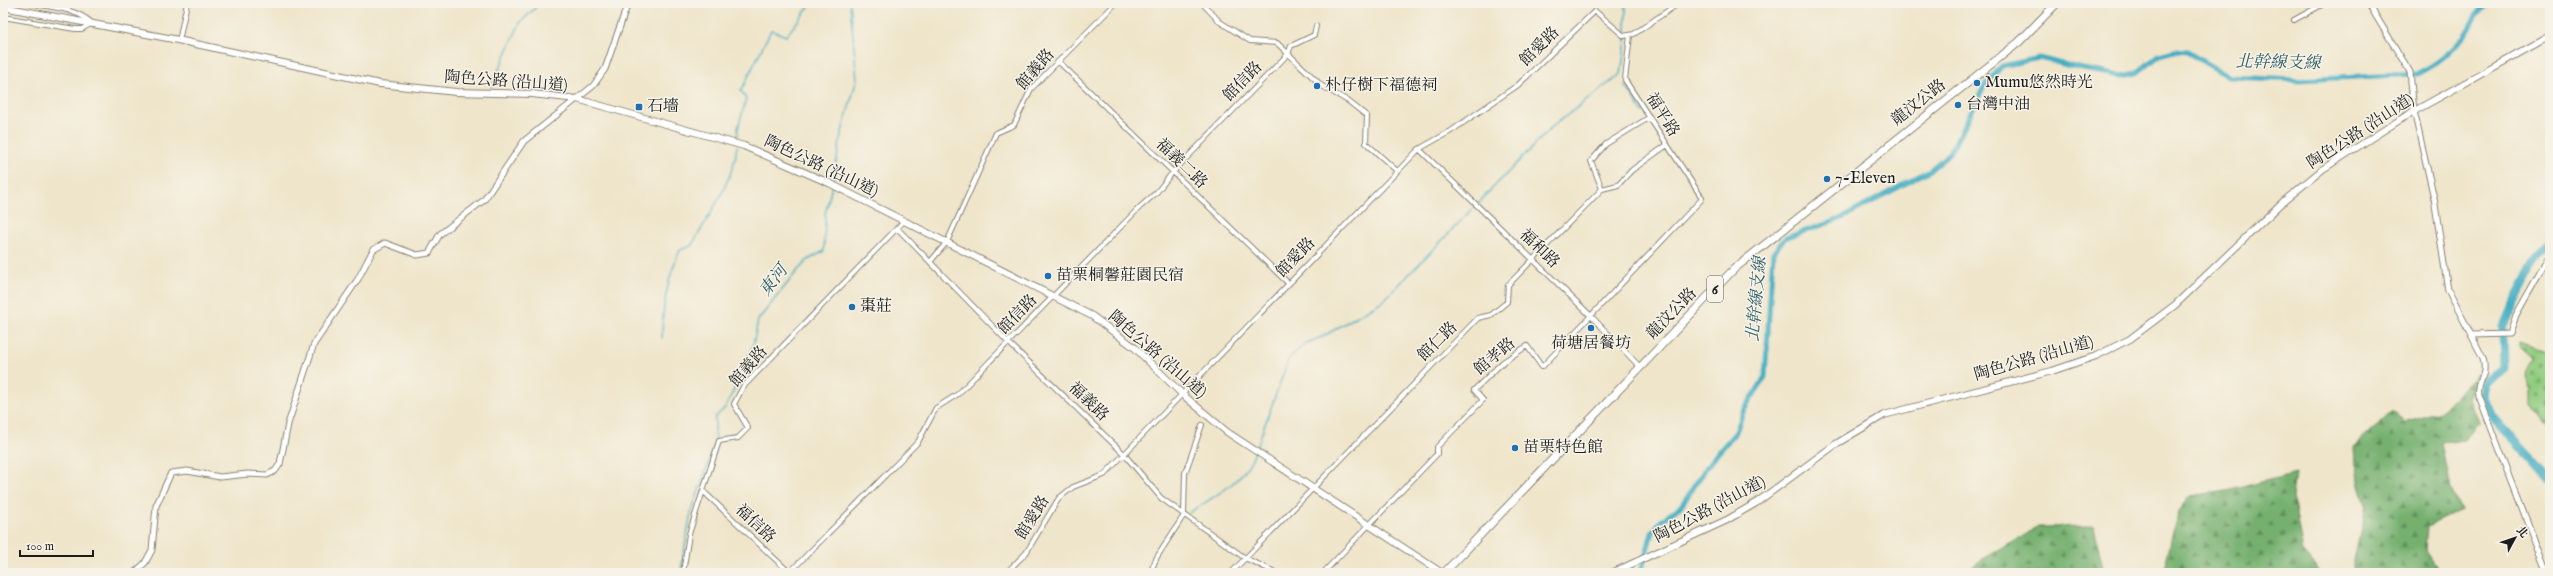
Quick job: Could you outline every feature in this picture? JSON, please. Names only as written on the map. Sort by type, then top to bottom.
[{"type":"main road","name":"龍汶公路","points":[[1443,573],[1734,269],[2019,42],[2057,3]]},
{"type":"main road","name":"陶色公路 (沿山道)","points":[[3,7],[92,23],[380,84],[456,92],[532,94],[578,99],[744,146],[829,183],[1055,296],[1107,326],[1134,347],[1182,394],[1227,432],[1443,573]]},
{"type":"main road","name":"陶色公路 (沿山道)","points":[[1612,573],[1652,555],[1756,503],[1836,444],[1884,415],[2063,367],[2096,356],[2130,339],[2175,305],[2284,201],[2323,169],[2354,147],[2550,36]]},
{"type":"street","points":[[3,17],[82,30],[92,23],[84,16],[68,10],[30,3]]},
{"type":"street","points":[[179,41],[187,3]]},
{"type":"street","points":[[134,573],[144,563],[152,550],[156,506],[171,473],[187,471],[220,477],[248,474],[267,475],[275,471],[280,464],[288,424],[314,344],[358,278],[373,250],[385,243],[417,255],[429,253],[440,234],[484,200],[524,142],[593,86],[605,69],[628,3]]},
{"type":"street","name":"館義路","points":[[930,262],[947,242],[996,133],[1014,126],[1031,89],[1116,3]]},
{"type":"street","points":[[1202,3],[1220,22],[1250,41],[1277,43],[1322,86],[1348,100],[1367,116],[1366,143],[1397,171]]},
{"type":"street","points":[[1630,35],[1679,3]]},
{"type":"street","points":[[2294,20],[2325,3]]},
{"type":"street","points":[[2368,3],[2410,72],[2414,112],[2434,198],[2448,290],[2483,358],[2486,370],[2478,390],[2479,396],[2547,573]]},
{"type":"street","name":"館愛路","points":[[1006,573],[1026,553],[1059,498],[1073,487],[1104,475],[1419,149],[1451,131],[1518,84],[1595,11],[1624,36],[1630,35]]},
{"type":"street","name":"館信路","points":[[789,573],[918,442],[936,408],[958,394],[1140,207],[1156,193],[1172,172],[1288,54],[1291,46],[1314,35],[1316,26]]},
{"type":"street","name":"福平路","points":[[1630,35],[1626,80],[1702,198],[1701,200]]},
{"type":"street","name":"福義二路","points":[[1059,62],[1288,283]]},
{"type":"street","points":[[1602,189],[1590,161],[1606,144],[1650,117]]},
{"type":"street","name":"館仁路","points":[[1231,573],[1478,318],[1491,315],[1507,302],[1508,285],[1602,189],[1618,184],[1632,170],[1667,145]]},
{"type":"street","name":"福和路","points":[[1419,149],[1591,316],[1640,367]]},
{"type":"street","name":"館孝路","points":[[1323,573],[1370,526],[1437,454],[1437,447],[1483,400],[1474,390],[1504,362],[1527,346],[1542,367],[1701,200]]},
{"type":"street","name":"館義路","points":[[683,573],[689,534],[704,492],[719,441],[738,438],[748,428],[734,404],[743,387],[904,221]]},
{"type":"street","name":"福義路","points":[[897,228],[1009,342],[1124,454],[1161,498],[1245,558],[1277,573]]},
{"type":"street","points":[[2471,335],[2495,336],[2510,334],[2516,315],[2550,255]]},
{"type":"street","points":[[1150,573],[1157,557],[1184,514],[1185,473],[1202,425]]},
{"type":"street","name":"福信路","points":[[704,492],[789,573]]},
{"type":"green space","points":[[2519,342],[2550,353],[2550,423],[2532,408],[2532,391],[2525,373],[2532,358],[2519,346]]},
{"type":"green space","points":[[2478,372],[2469,398],[2479,422],[2465,440],[2441,443],[2449,484],[2461,511],[2427,527],[2425,550],[2441,573],[2351,573],[2366,506],[2355,466],[2354,446],[2393,410],[2404,423],[2440,412]]},
{"type":"green space","points":[[2296,473],[2293,497],[2303,552],[2321,573],[2163,573],[2178,511],[2190,496],[2227,491]]},
{"type":"green space","points":[[2094,526],[2104,573],[1965,573],[1981,560],[2038,527]]},
{"type":"waterway","points":[[491,87],[520,23],[540,3]]},
{"type":"waterway","points":[[737,142],[738,128],[746,99],[741,91],[771,30],[786,36],[812,3]]},
{"type":"waterway","name":"東河","points":[[833,182],[841,135],[857,79],[850,3]]},
{"type":"waterway","points":[[1256,449],[1289,358],[1305,344],[1324,336],[1384,300],[1553,126],[1621,74],[1626,41],[1626,3]]},
{"type":"waterway","name":"北幹線支線","points":[[1641,573],[1652,532],[1661,521],[1681,506],[1710,462],[1736,432],[1743,412],[1765,377],[1773,253],[1785,238],[1840,219],[1930,170],[1950,153],[1985,85],[2002,66],[2039,58],[2083,69],[2122,76],[2137,73],[2159,55],[2174,51],[2187,52],[2229,77],[2299,80],[2417,74],[2437,62],[2455,47],[2465,35],[2476,15],[2488,3]]},
{"type":"waterway","points":[[1626,86],[1643,113]]},
{"type":"waterway","points":[[662,338],[666,293],[675,261],[680,250],[691,246],[712,211],[726,185],[735,158],[737,146]]},
{"type":"waterway","name":"東河","points":[[680,573],[691,513],[715,444],[715,417],[725,408],[734,390],[753,345],[758,320],[798,270],[808,260],[824,251],[825,214],[832,186]]},
{"type":"waterway","points":[[2550,248],[2535,264],[2503,326],[2504,368],[2485,381],[2483,396],[2491,415],[2550,479]]},
{"type":"waterway","points":[[1189,513],[1236,481],[1250,463],[1255,452]]},
{"type":"place","name":"Mumu悠然時光","points":[[1977,83]]},
{"type":"place","name":"朴仔樹下福德祠","points":[[1317,86]]},
{"type":"place","name":"台灣中油","points":[[1958,105]]},
{"type":"place","name":"石墻","points":[[639,107]]},
{"type":"place","name":"7-Eleven","points":[[1827,179]]},
{"type":"place","name":"苗栗桐馨莊園民宿","points":[[1048,276]]},
{"type":"place","name":"棗莊","points":[[852,307]]},
{"type":"place","name":"荷塘居餐坊","points":[[1591,328]]},
{"type":"place","name":"苗栗特色館","points":[[1515,448]]}]
